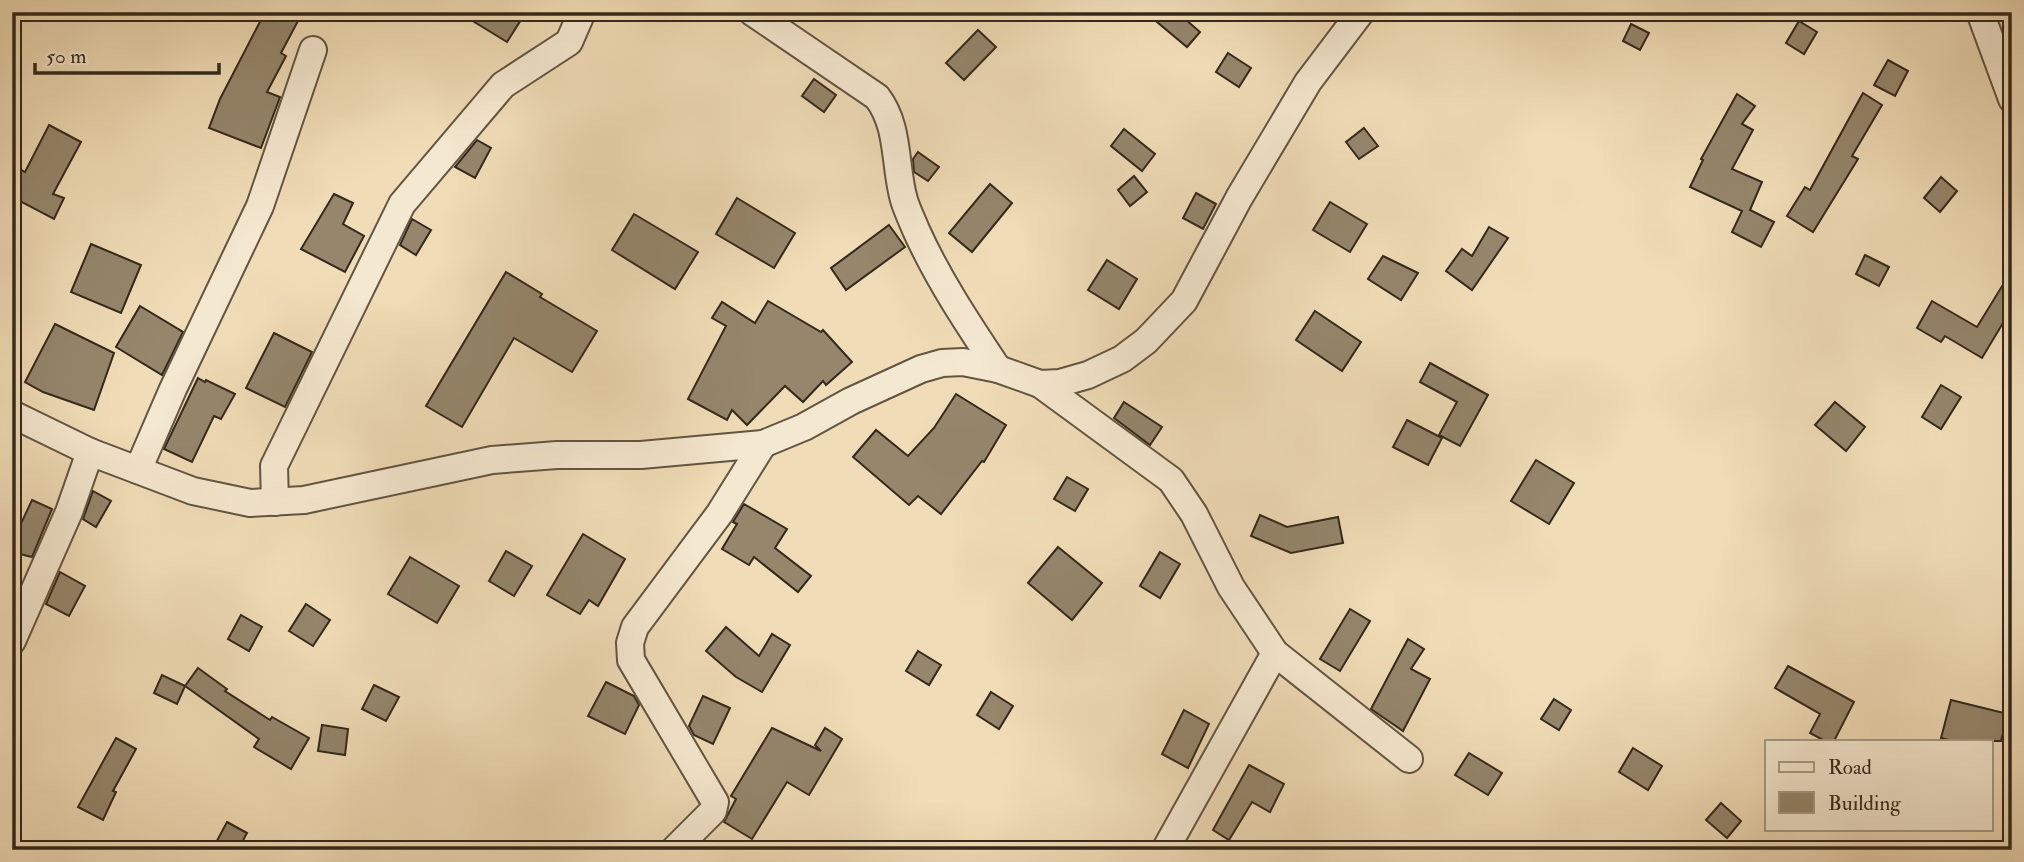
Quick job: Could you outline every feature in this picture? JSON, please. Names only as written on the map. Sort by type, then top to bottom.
[{"type":"street","points":[[275,502],[274,466],[402,204],[503,85],[569,42],[582,12]]},
{"type":"street","points":[[752,12],[877,97],[886,110],[892,124],[904,201],[925,250],[956,305],[998,369]]},
{"type":"street","points":[[1040,384],[1060,383],[1088,375],[1122,359],[1167,321],[1184,301],[1239,198],[1308,82],[1361,12]]},
{"type":"street","points":[[1980,12],[2012,99]]},
{"type":"street","points":[[138,470],[173,389],[260,206],[313,50]]},
{"type":"street","points":[[12,414],[90,452],[193,491],[250,503],[275,502],[356,491],[492,460],[557,455],[641,455],[763,444],[804,427],[851,401],[921,369],[942,363],[962,362],[998,369],[1040,384],[1171,480],[1194,514],[1231,587],[1275,653],[1409,759]]},
{"type":"street","points":[[674,850],[713,811],[715,802],[711,791],[631,660],[630,643],[635,627],[720,513],[763,444]]},
{"type":"street","points":[[12,641],[69,512],[90,452]]},
{"type":"street","points":[[1165,850],[1275,653]]},
{"type":"building","points":[[265,12],[281,12],[298,21],[281,53],[286,56],[267,92],[280,97],[261,148],[209,128],[220,99]]},
{"type":"building","points":[[458,12],[526,12],[507,42]]},
{"type":"building","points":[[1145,12],[1177,12],[1200,32],[1187,47]]},
{"type":"building","points":[[1799,21],[1817,32],[1804,54],[1786,43]]},
{"type":"building","points":[[1631,24],[1649,33],[1640,50],[1623,41]]},
{"type":"building","points":[[978,30],[996,47],[964,80],[946,63]]},
{"type":"building","points":[[1228,53],[1251,68],[1239,87],[1216,72]]},
{"type":"building","points":[[1888,60],[1908,71],[1895,96],[1874,85]]},
{"type":"building","points":[[814,79],[836,95],[824,112],[802,96]]},
{"type":"building","points":[[1863,93],[1882,105],[1852,156],[1858,159],[1813,232],[1787,216],[1805,187],[1810,190]]},
{"type":"building","points":[[1737,94],[1755,106],[1742,124],[1753,130],[1732,169],[1762,182],[1750,210],[1774,222],[1761,247],[1732,232],[1742,211],[1690,187],[1703,160],[1701,159]]},
{"type":"building","points":[[49,125],[81,142],[53,194],[64,198],[54,219],[12,197],[12,182],[20,169],[25,172]]},
{"type":"building","points":[[1364,128],[1378,146],[1359,159],[1346,142]]},
{"type":"building","points":[[1124,129],[1155,154],[1142,171],[1111,146]]},
{"type":"building","points":[[477,140],[491,148],[475,178],[455,167]]},
{"type":"building","points":[[918,152],[939,167],[928,181],[914,172],[913,159]]},
{"type":"building","points":[[1134,176],[1147,192],[1130,206],[1118,190]]},
{"type":"building","points":[[1941,177],[1957,191],[1940,212],[1924,198]]},
{"type":"building","points":[[990,184],[1012,203],[972,252],[949,233]]},
{"type":"building","points":[[1196,193],[1216,204],[1203,229],[1183,218]]},
{"type":"building","points":[[334,194],[353,203],[343,224],[364,236],[345,272],[301,249]]},
{"type":"building","points":[[737,198],[795,233],[774,268],[716,234]]},
{"type":"building","points":[[1330,202],[1367,224],[1350,252],[1313,230]]},
{"type":"building","points":[[634,214],[698,252],[675,289],[612,250]]},
{"type":"building","points":[[412,219],[431,230],[416,255],[400,245]]},
{"type":"building","points":[[889,225],[905,247],[846,290],[831,268]]},
{"type":"building","points":[[1489,227],[1508,238],[1472,290],[1446,271],[1462,249],[1472,256]]},
{"type":"building","points":[[91,244],[141,265],[121,313],[71,292]]},
{"type":"building","points":[[1865,255],[1889,267],[1879,286],[1856,274]]},
{"type":"building","points":[[1383,256],[1418,273],[1401,300],[1368,279]]},
{"type":"building","points":[[1107,260],[1137,279],[1119,309],[1088,290]]},
{"type":"building","points":[[2012,270],[2012,308],[1982,358],[1945,336],[1941,342],[1917,328],[1932,301],[1977,327]]},
{"type":"building","points":[[506,272],[542,294],[540,297],[597,331],[572,372],[514,338],[462,427],[426,406]]},
{"type":"building","points":[[768,301],[821,332],[823,330],[852,362],[826,385],[823,381],[803,402],[785,386],[747,425],[732,410],[727,420],[688,399],[726,326],[712,318],[722,302],[755,323]]},
{"type":"building","points":[[140,306],[183,332],[162,375],[116,347]]},
{"type":"building","points":[[1315,311],[1361,342],[1342,371],[1296,340]]},
{"type":"building","points":[[55,324],[114,353],[94,410],[43,392],[25,382]]},
{"type":"building","points":[[274,333],[312,352],[285,407],[246,388]]},
{"type":"building","points":[[1430,363],[1488,395],[1460,446],[1439,435],[1457,402],[1420,382]]},
{"type":"building","points":[[198,378],[235,394],[221,419],[214,416],[192,462],[164,449]]},
{"type":"building","points":[[1941,385],[1961,397],[1941,429],[1922,417]]},
{"type":"building","points":[[956,394],[1006,425],[984,462],[982,461],[941,514],[918,496],[909,505],[853,457],[876,430],[908,456],[934,428]]},
{"type":"building","points":[[1124,402],[1162,427],[1150,445],[1114,418]]},
{"type":"building","points":[[1835,402],[1865,427],[1846,451],[1815,425]]},
{"type":"building","points":[[1407,420],[1442,438],[1428,465],[1393,447]]},
{"type":"building","points":[[1536,460],[1574,483],[1549,524],[1511,501]]},
{"type":"building","points":[[1067,477],[1088,489],[1075,511],[1054,499]]},
{"type":"building","points":[[93,491],[111,501],[96,527],[83,519]]},
{"type":"building","points":[[32,500],[52,509],[32,557],[12,552],[18,530]]},
{"type":"building","points":[[744,504],[787,529],[775,548],[811,576],[798,592],[754,557],[749,565],[722,549],[737,524],[733,522]]},
{"type":"building","points":[[1260,515],[1287,527],[1338,517],[1343,543],[1291,553],[1251,536]]},
{"type":"building","points":[[583,534],[625,559],[598,606],[589,600],[580,614],[547,595]]},
{"type":"building","points":[[1058,547],[1102,583],[1072,620],[1028,583]]},
{"type":"building","points":[[506,551],[532,566],[514,596],[489,581]]},
{"type":"building","points":[[1160,552],[1180,564],[1160,598],[1140,586]]},
{"type":"building","points":[[410,557],[459,586],[437,623],[388,594]]},
{"type":"building","points":[[60,572],[85,586],[69,616],[46,604]]},
{"type":"building","points":[[306,604],[330,620],[313,646],[289,631]]},
{"type":"building","points":[[1350,609],[1370,621],[1340,671],[1320,659]]},
{"type":"building","points":[[241,615],[262,627],[249,651],[228,639]]},
{"type":"building","points":[[726,627],[759,656],[772,634],[790,645],[762,692],[736,677],[706,651]]},
{"type":"building","points":[[1408,639],[1424,649],[1411,669],[1430,679],[1403,731],[1371,709]]},
{"type":"building","points":[[918,651],[941,665],[929,685],[906,671]]},
{"type":"building","points":[[1788,666],[1854,702],[1835,740],[1823,740],[1810,733],[1820,714],[1775,688]]},
{"type":"building","points":[[198,668],[227,689],[225,691],[270,720],[272,717],[309,738],[291,769],[254,747],[259,739],[185,686]]},
{"type":"building","points":[[162,675],[185,686],[177,704],[154,693]]},
{"type":"building","points":[[606,682],[634,696],[639,705],[625,734],[588,716]]},
{"type":"building","points":[[374,685],[399,697],[386,721],[362,709]]},
{"type":"building","points":[[991,692],[1013,706],[999,729],[977,715]]},
{"type":"building","points":[[703,696],[730,708],[713,744],[694,735],[689,726]]},
{"type":"building","points":[[1554,699],[1571,710],[1559,730],[1541,719]]},
{"type":"building","points":[[1951,700],[2008,714],[2001,741],[1941,738]]},
{"type":"building","points":[[1184,710],[1209,724],[1188,768],[1162,754]]},
{"type":"building","points":[[322,725],[348,729],[345,755],[318,751]]},
{"type":"building","points":[[772,728],[821,751],[815,745],[825,728],[842,739],[809,795],[787,782],[752,839],[724,822],[736,799],[731,796]]},
{"type":"building","points":[[116,738],[136,749],[113,791],[116,792],[103,820],[78,807]]},
{"type":"building","points":[[1633,748],[1662,766],[1648,790],[1619,772]]},
{"type":"building","points":[[1469,753],[1502,773],[1488,795],[1455,775]]},
{"type":"building","points":[[1249,765],[1284,784],[1270,812],[1252,802],[1229,840],[1213,830]]},
{"type":"building","points":[[1721,803],[1741,821],[1727,838],[1706,820]]},
{"type":"building","points":[[227,822],[247,833],[238,850],[212,850]]}]
